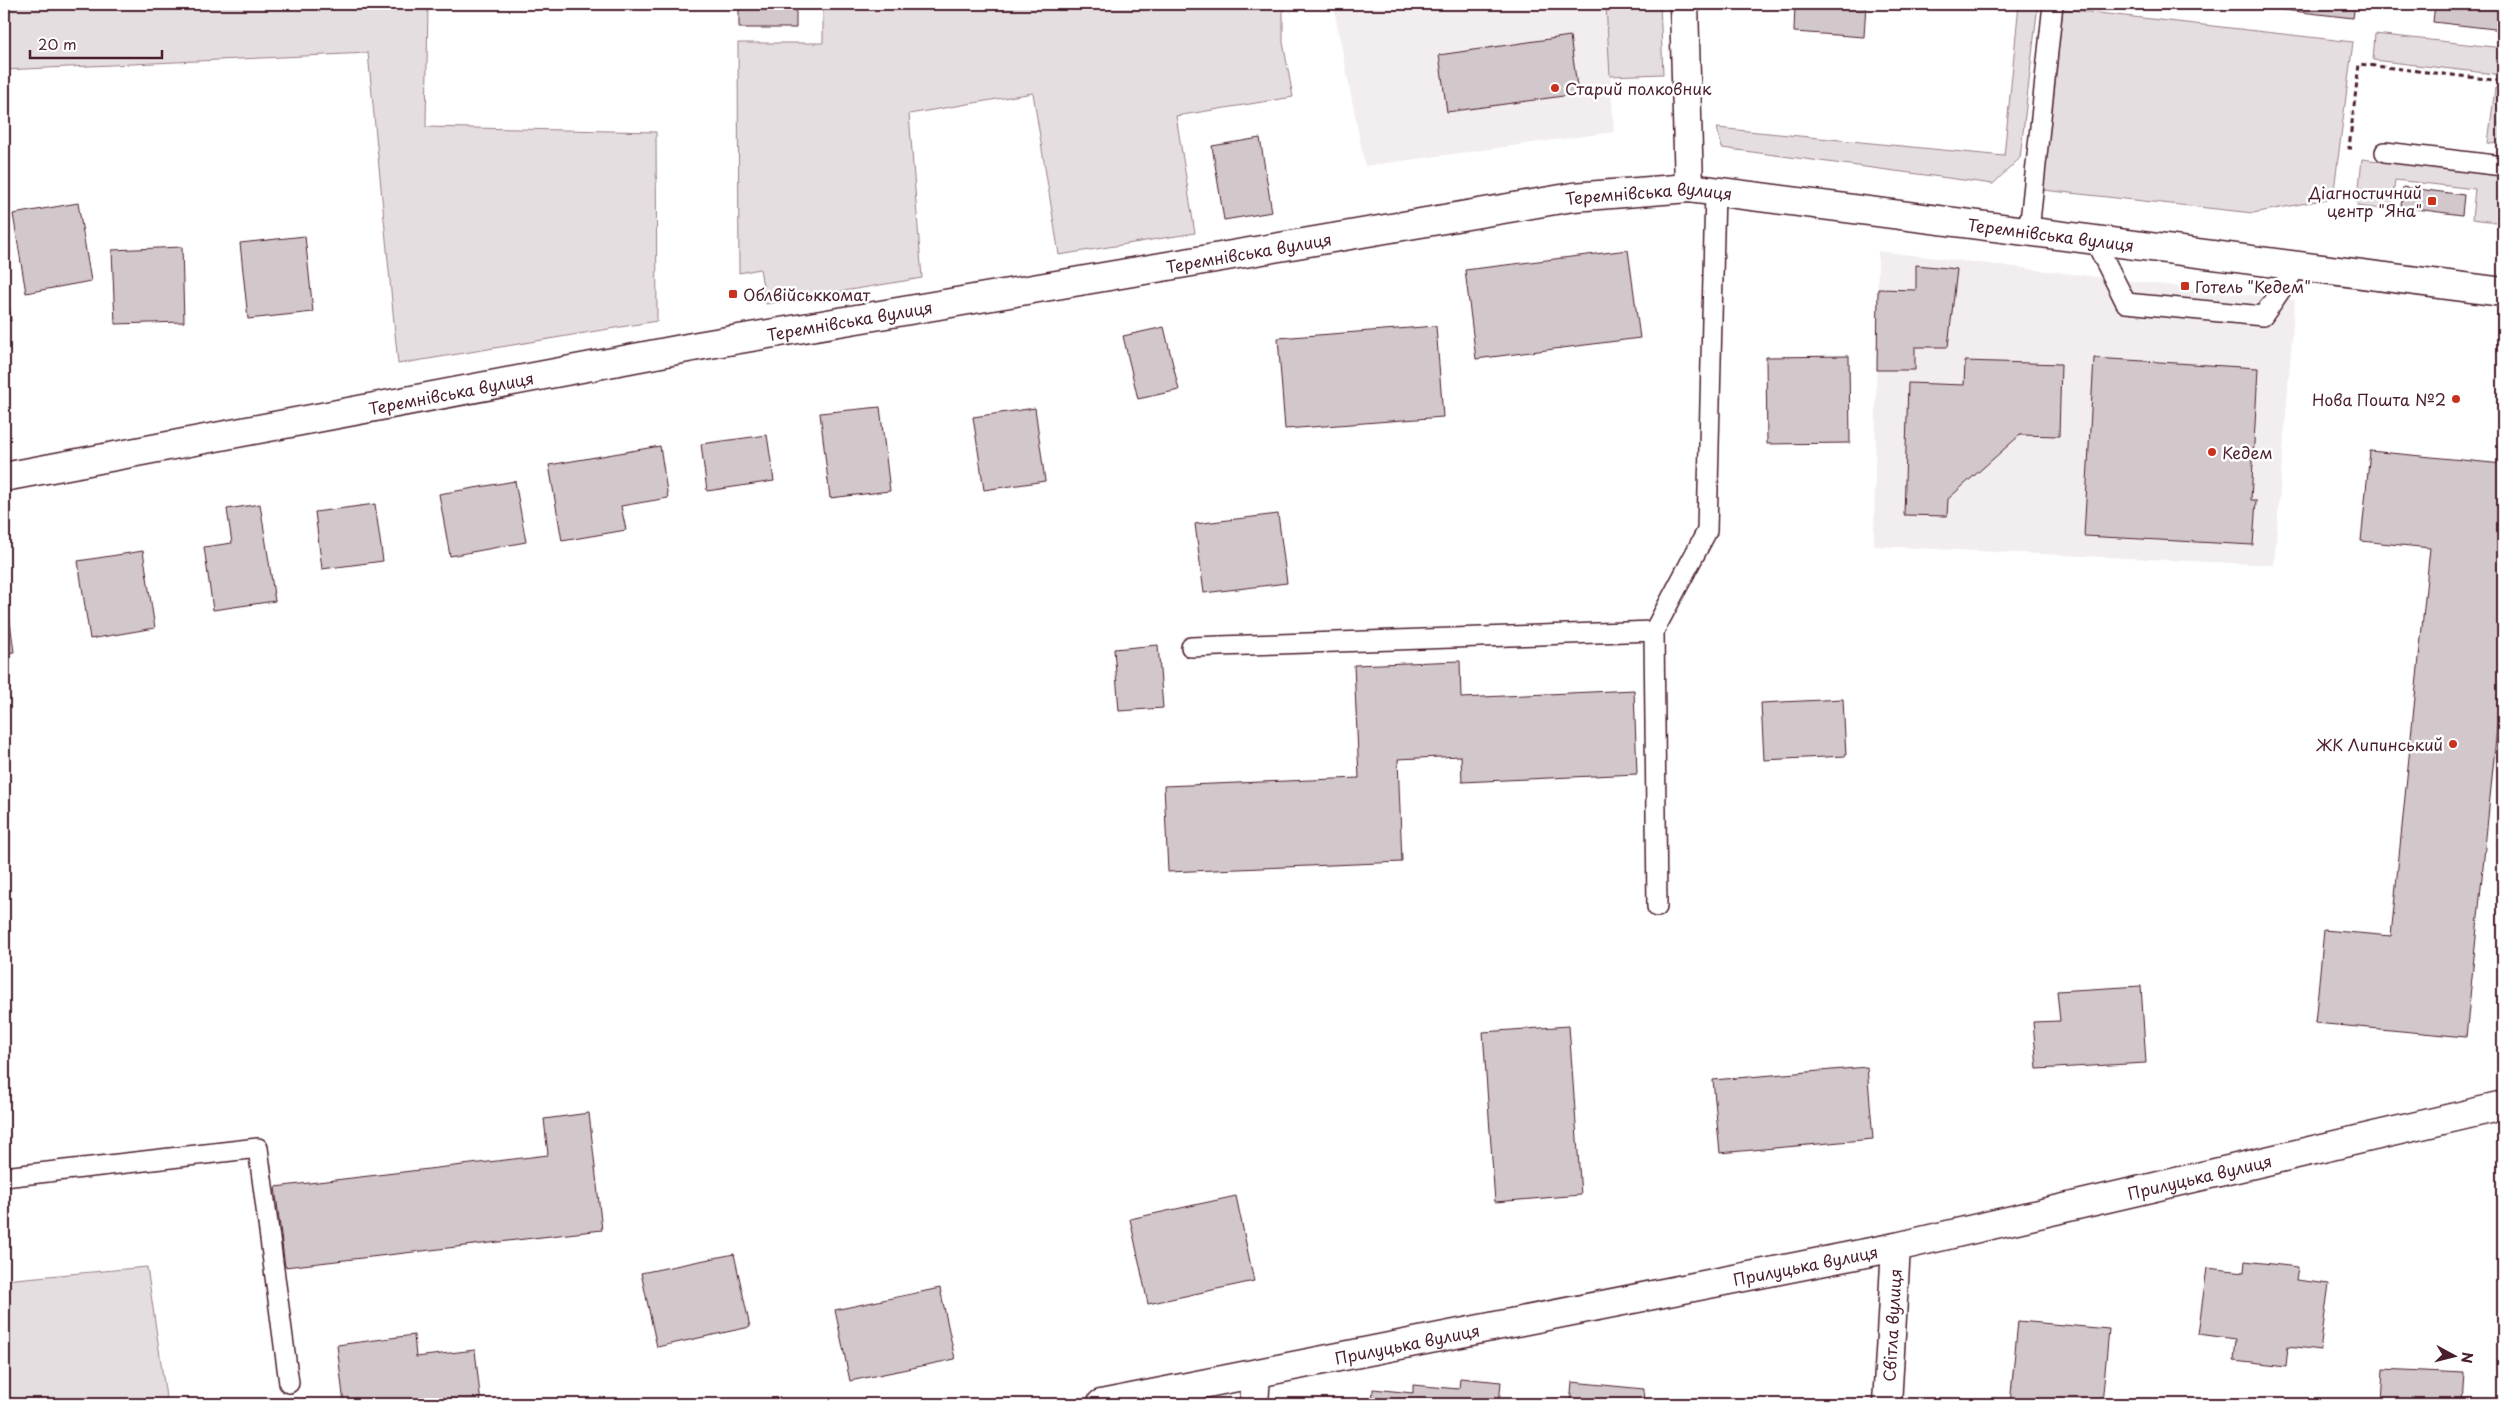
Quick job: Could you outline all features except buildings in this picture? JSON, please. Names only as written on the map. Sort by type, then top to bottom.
[{"type":"street","points":[[1684,4],[1702,189]]},
{"type":"street","name":"Теремнівська вулиця","points":[[4,477],[698,346],[1573,197],[1702,189],[2503,292]]},
{"type":"street","name":"Прилуцька вулиця","points":[[1101,1404],[1256,1375],[1896,1247],[2503,1106]]},
{"type":"street","name":"Світла вулиця","points":[[1887,1404],[1896,1247]]},
{"type":"street","points":[[1254,1404],[1256,1375]]},
{"type":"lane","points":[[2029,231],[2053,4]]},
{"type":"lane","points":[[2385,152],[2503,166]]},
{"type":"lane","points":[[1657,908],[1654,632],[1706,531],[1702,189]]},
{"type":"lane","points":[[2094,239],[2126,303],[2263,316],[2298,265]]},
{"type":"lane","points":[[1191,647],[1654,632]]},
{"type":"lane","points":[[4,1177],[258,1148],[289,1383]]},
{"type":"path","points":[[2385,152],[2349,148],[2359,64],[2503,82]]},
{"type":"shaded area","points":[[4,4],[428,4],[426,127],[656,132],[657,321],[398,364],[368,53],[4,70]]},
{"type":"shaded area","points":[[823,4],[1283,4],[1283,42],[1293,97],[1176,116],[1195,233],[1059,255],[1033,93],[909,114],[922,278],[766,304],[760,269],[739,273],[738,43],[823,43]]},
{"type":"shaded area","points":[[1333,4],[1606,4],[1614,132],[1365,166]]},
{"type":"shaded area","points":[[1606,4],[1660,4],[1663,74],[1610,76]]},
{"type":"shaded area","points":[[2019,4],[2038,4],[2020,158],[1993,184],[1722,148],[1717,128],[2004,156]]},
{"type":"shaded area","points":[[2063,9],[2353,42],[2333,198],[2253,213],[2043,190]]},
{"type":"shaded area","points":[[2375,34],[2503,48],[2503,75],[2373,60]]},
{"type":"shaded area","points":[[2495,88],[2503,89],[2503,145],[2488,143]]},
{"type":"shaded area","points":[[2362,159],[2503,176],[2503,223],[2472,219],[2475,189],[2395,180],[2391,210],[2357,206]]},
{"type":"shaded area","points":[[1878,251],[2295,300],[2274,565],[1874,546]]},
{"type":"shaded area","points":[[147,1267],[167,1404],[4,1404],[4,1280]]},
{"type":"place","name":"Старий полковник","points":[[1555,88]]},
{"type":"place","name":"Діагностичний центр \"Яна\"","points":[[2432,201]]},
{"type":"place","name":"Готель \"Кедем\"","points":[[2185,286]]},
{"type":"place","name":"Облвійськкомат","points":[[733,294]]},
{"type":"place","name":"Нова Пошта №2","points":[[2456,399]]},
{"type":"place","name":"Кедем","points":[[2212,452]]},
{"type":"place","name":"ЖК Липинський","points":[[2453,744]]}]
